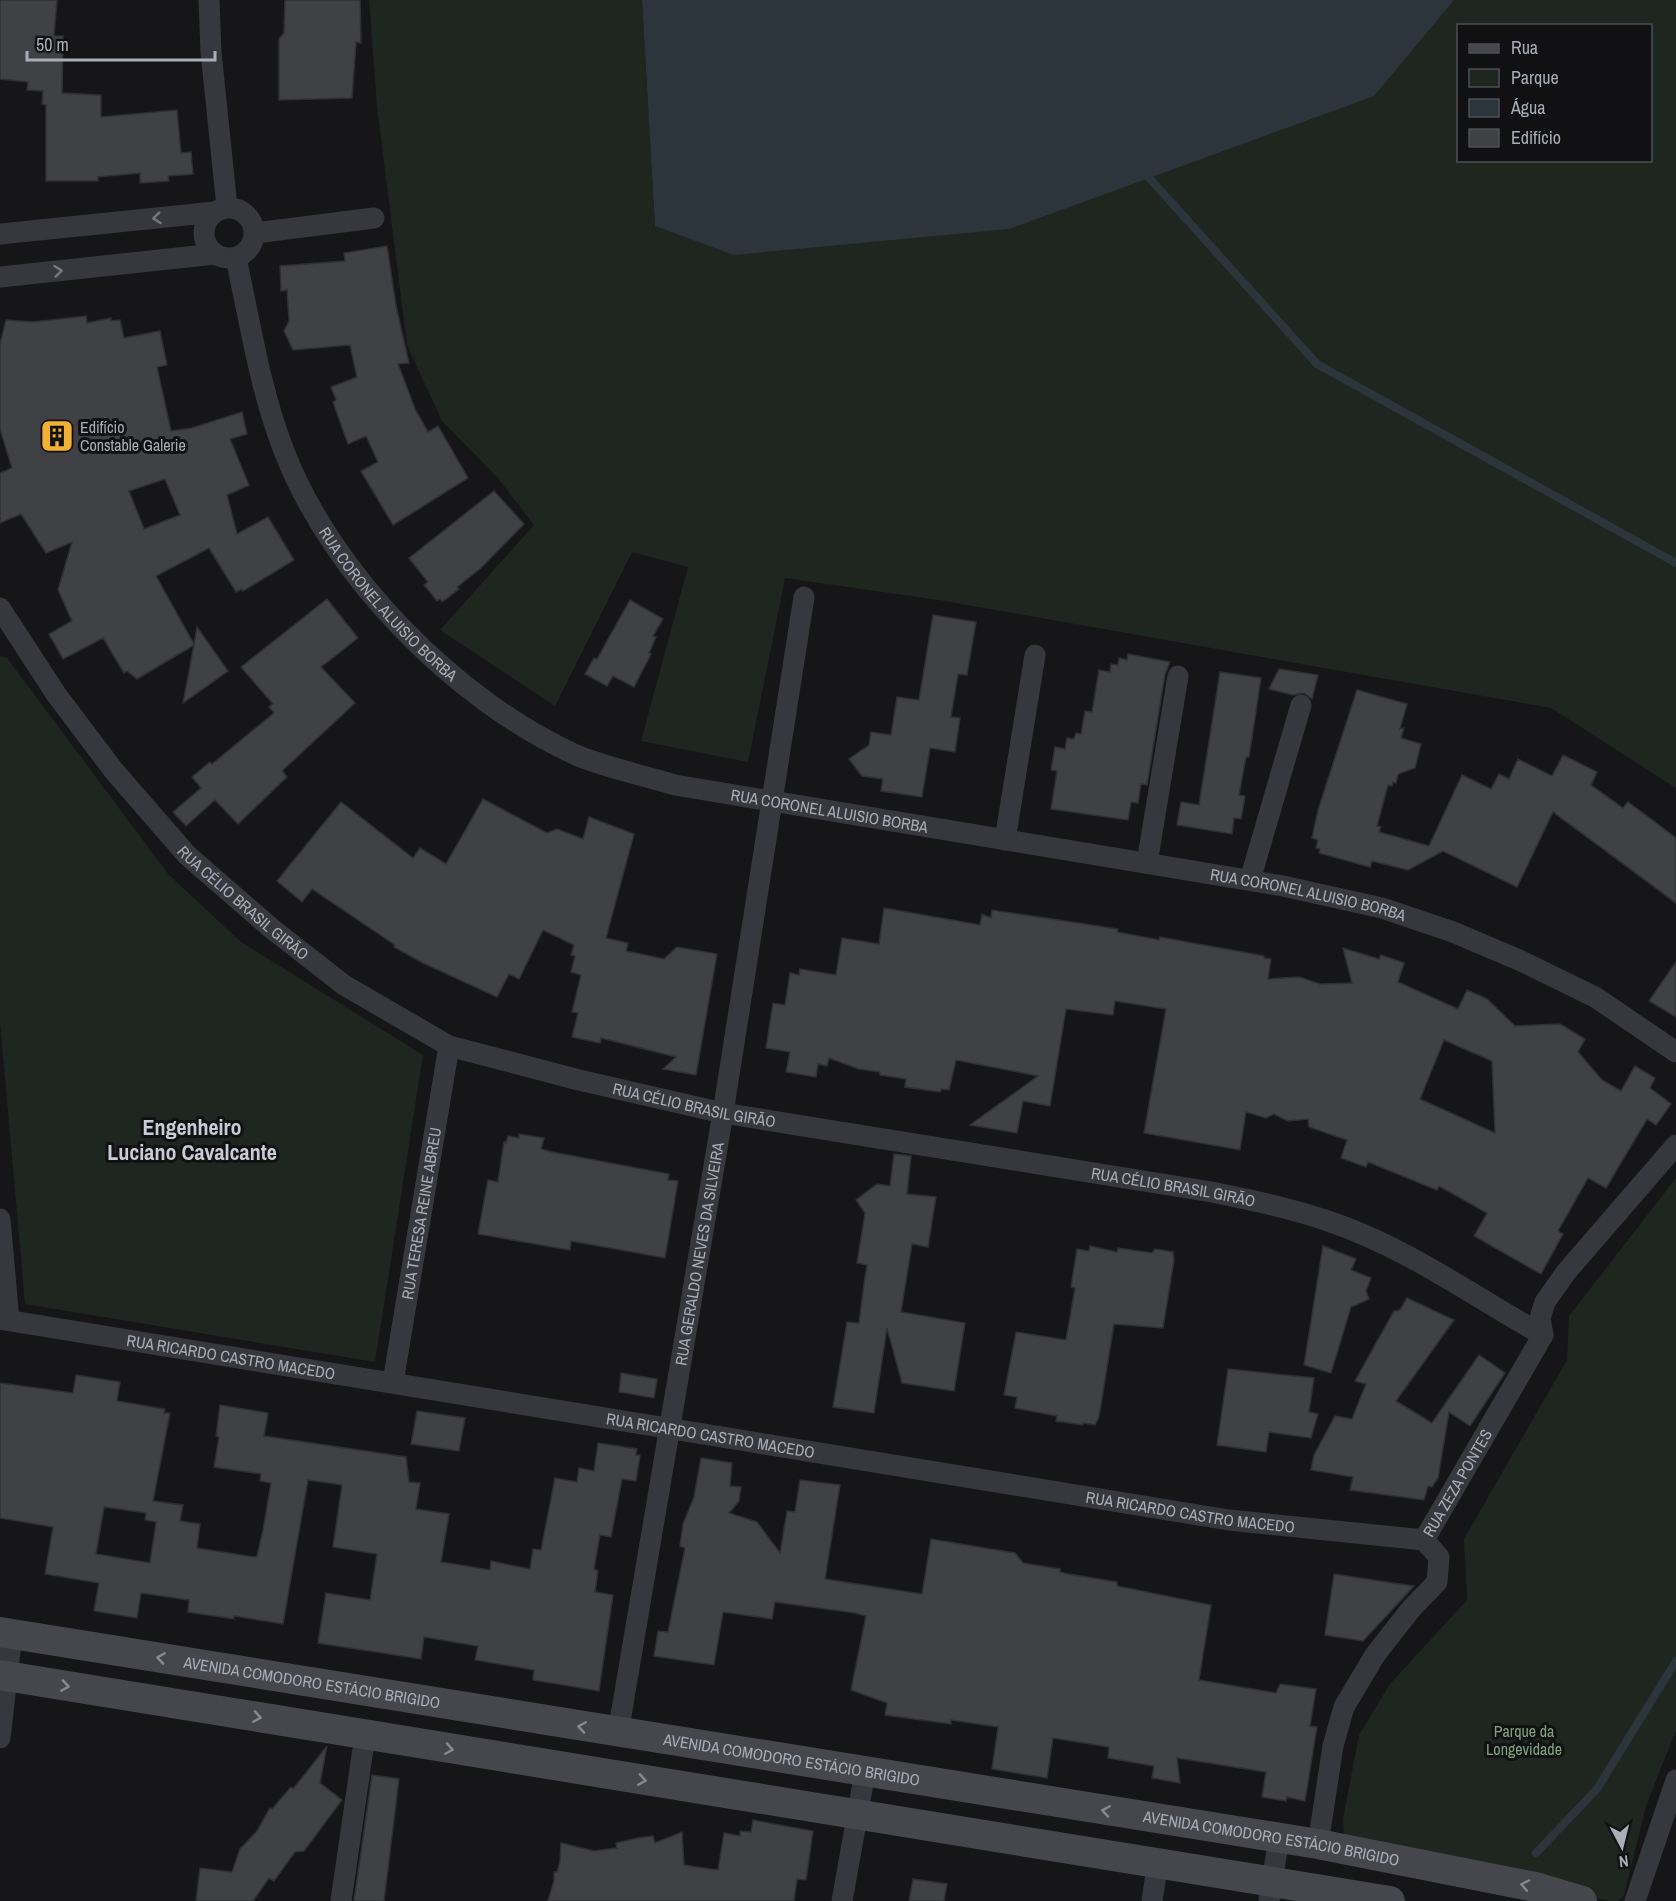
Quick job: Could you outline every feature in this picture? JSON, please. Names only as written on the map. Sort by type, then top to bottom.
[{"type":"main road","name":"AVENIDA COMODORO ESTÁCIO BRIGIDO","points":[[6,1633],[1318,1844],[1535,1887],[1582,1901]]},
{"type":"main road","points":[[3,1676],[858,1815],[1158,1861],[1271,1891],[1390,1901]]},
{"type":"street","points":[[209,0],[221,209]]},
{"type":"street","points":[[0,234],[237,208],[247,214],[253,223],[255,233],[253,244],[236,258],[215,254],[0,277]]},
{"type":"street","points":[[215,254],[204,237],[208,218],[221,209]]},
{"type":"street","points":[[255,233],[375,218]]},
{"type":"street","name":"RUA CORONEL ALUISIO BORBA","points":[[236,258],[267,396],[283,450],[307,502],[342,558],[385,609],[450,674],[513,723],[577,755],[675,785],[1250,880],[1382,908],[1453,932],[1595,997],[1676,1052]]},
{"type":"street","name":"RUA GERALDO NEVES DA SILVEIRA","points":[[618,1732],[723,1113],[804,597]]},
{"type":"street","name":"RUA CÉLIO BRASIL GIRÃO","points":[[0,608],[56,694],[114,771],[187,855],[271,928],[344,985],[449,1046],[579,1080],[723,1113],[1200,1190],[1280,1207],[1329,1221],[1386,1245],[1543,1335]]},
{"type":"street","points":[[1005,840],[1035,655]]},
{"type":"street","points":[[1147,863],[1178,676]]},
{"type":"street","points":[[1250,880],[1301,705]]},
{"type":"street","name":"RUA TERESA REINE ABREU","points":[[393,1382],[449,1046]]},
{"type":"street","name":"RUA ZEZA PONTES","points":[[1318,1844],[1333,1746],[1344,1707],[1375,1655],[1437,1582],[1439,1557],[1424,1540],[1543,1335],[1540,1318],[1545,1302],[1567,1271],[1676,1145]]},
{"type":"street","points":[[0,1219],[4,1320]]},
{"type":"street","name":"RUA RICARDO CASTRO MACEDO","points":[[4,1320],[1229,1520],[1424,1540]]},
{"type":"street","points":[[0,1738],[6,1633]]},
{"type":"street","points":[[341,1901],[365,1735]]},
{"type":"street","points":[[842,1901],[865,1772]]},
{"type":"street","points":[[1635,1901],[1676,1780]]},
{"type":"street","points":[[1271,1891],[1279,1838]]},
{"type":"street","points":[[1152,1901],[1158,1861]]},
{"type":"green space","points":[[369,0],[642,0],[655,226],[1373,96],[1454,0],[1676,0],[1676,788],[1551,708],[945,601],[785,578],[748,762],[641,741],[688,567],[632,552],[555,706],[440,630],[534,525],[497,477],[442,421],[407,345],[377,107]]},
{"type":"green space","points":[[0,656],[7,658],[169,875],[241,942],[423,1055],[375,1362],[25,1304],[0,1021]]},
{"type":"green space","name":"Parque da Longevidade","points":[[1676,1178],[1676,1730],[1646,1806],[1624,1895],[1619,1901],[1610,1901],[1349,1846],[1344,1834],[1343,1819],[1359,1735],[1390,1684],[1467,1600],[1464,1539],[1567,1360],[1569,1316]]},
{"type":"water","points":[[642,0],[1454,0],[1374,96],[1009,229],[734,255],[655,226]]},
{"type":"building","points":[[0,0],[57,0],[54,36],[63,36],[62,93],[101,95],[101,117],[177,110],[181,153],[191,152],[193,174],[168,176],[169,181],[140,183],[140,173],[98,177],[98,181],[46,181],[46,105],[42,104],[43,91],[27,90],[28,82],[0,79]]},
{"type":"building","points":[[285,0],[360,0],[361,43],[356,42],[352,98],[279,100],[279,39],[284,33]]},
{"type":"building","points":[[387,246],[396,306],[409,363],[398,364],[415,409],[428,432],[438,426],[468,478],[393,525],[361,471],[378,462],[366,436],[348,444],[333,402],[336,400],[331,387],[357,377],[350,345],[293,350],[284,331],[289,321],[287,290],[281,291],[280,266],[345,261],[344,253]]},
{"type":"building","points":[[86,316],[87,323],[111,318],[111,321],[120,320],[124,338],[160,331],[167,365],[157,367],[171,431],[192,428],[242,412],[247,434],[230,439],[249,485],[227,495],[237,534],[268,517],[294,560],[243,591],[242,589],[236,592],[209,548],[156,576],[194,644],[197,627],[228,671],[183,703],[194,645],[137,679],[127,671],[124,673],[103,638],[63,659],[49,634],[72,621],[58,590],[72,542],[46,553],[21,514],[0,523],[0,473],[12,468],[0,429],[0,344],[6,320],[33,322]],"holes":[[[165,479],[180,515],[144,529],[129,491]]]},
{"type":"building","points":[[494,491],[524,524],[481,568],[457,587],[459,589],[442,602],[440,599],[437,601],[424,585],[428,582],[409,558]]},
{"type":"building","points":[[327,599],[358,638],[321,667],[355,703],[282,771],[287,777],[238,824],[215,800],[186,826],[173,812],[201,788],[192,777],[210,762],[212,764],[274,713],[269,707],[273,704],[241,667]]},
{"type":"building","points":[[630,600],[663,619],[653,636],[656,637],[649,653],[651,654],[634,687],[613,676],[607,686],[585,674],[594,658],[597,659]]},
{"type":"building","points":[[933,615],[976,622],[967,675],[958,674],[951,717],[960,718],[955,752],[930,748],[922,797],[881,791],[883,779],[862,776],[849,759],[869,745],[871,732],[891,735],[897,697],[919,700]]},
{"type":"building","points":[[1128,654],[1170,662],[1165,674],[1147,785],[1141,784],[1138,803],[1131,802],[1128,820],[1051,809],[1057,771],[1051,770],[1055,747],[1065,749],[1067,738],[1074,739],[1076,733],[1081,734],[1085,711],[1092,712],[1099,670],[1110,672],[1111,664],[1118,665],[1119,658],[1127,660]]},
{"type":"building","points":[[1279,669],[1318,675],[1312,699],[1304,693],[1293,695],[1269,689]]},
{"type":"building","points":[[1220,672],[1261,678],[1249,757],[1246,757],[1239,795],[1245,796],[1241,819],[1234,818],[1232,834],[1177,825],[1181,802],[1199,805]]},
{"type":"building","points":[[1357,690],[1407,704],[1400,729],[1404,728],[1401,738],[1421,744],[1415,768],[1398,774],[1396,783],[1393,782],[1392,786],[1388,785],[1377,826],[1381,827],[1379,832],[1429,846],[1462,775],[1491,789],[1499,774],[1509,779],[1518,759],[1552,776],[1563,755],[1597,772],[1591,785],[1623,808],[1628,802],[1676,838],[1676,903],[1553,812],[1517,887],[1443,851],[1408,870],[1372,861],[1370,867],[1319,853],[1320,849],[1316,848],[1318,840],[1312,838],[1318,810]]},
{"type":"building","points":[[483,799],[547,833],[557,829],[583,839],[589,817],[634,834],[606,938],[628,943],[626,951],[664,959],[677,947],[717,954],[696,1075],[663,1069],[676,1057],[601,1038],[600,1043],[572,1037],[578,1013],[572,1012],[581,975],[571,972],[575,956],[571,955],[574,945],[543,930],[519,979],[509,974],[497,997],[394,947],[395,945],[312,889],[302,902],[277,881],[341,802],[413,858],[420,848],[446,864]]},
{"type":"building","points":[[884,908],[980,925],[982,914],[991,918],[992,910],[1118,929],[1117,932],[1159,940],[1160,937],[1264,956],[1264,958],[1271,959],[1268,979],[1299,977],[1320,984],[1352,983],[1343,948],[1379,959],[1381,955],[1404,963],[1398,982],[1458,1009],[1467,990],[1487,999],[1515,1026],[1560,1024],[1585,1039],[1578,1052],[1602,1080],[1621,1091],[1635,1066],[1655,1078],[1650,1088],[1671,1104],[1656,1125],[1647,1119],[1606,1188],[1588,1178],[1558,1231],[1563,1234],[1541,1274],[1474,1236],[1487,1213],[1439,1186],[1437,1190],[1368,1162],[1366,1167],[1341,1158],[1347,1140],[1309,1127],[1308,1119],[1288,1121],[1274,1114],[1266,1118],[1246,1112],[1240,1150],[1144,1133],[1166,1009],[1115,1001],[1113,1015],[1066,1009],[1050,1106],[1023,1101],[1017,1133],[970,1125],[1038,1076],[956,1060],[949,1090],[941,1089],[940,1092],[905,1087],[906,1079],[880,1075],[880,1072],[859,1069],[829,1058],[827,1066],[818,1064],[816,1077],[786,1072],[790,1052],[766,1048],[773,1003],[785,1005],[790,973],[799,975],[800,969],[836,975],[842,938],[879,944]],"holes":[[[1444,1040],[1492,1061],[1495,1133],[1420,1099]]]},
{"type":"building","points":[[1676,962],[1676,1017],[1649,1001]]},
{"type":"building","points":[[519,1134],[544,1138],[541,1149],[669,1174],[668,1180],[678,1181],[665,1258],[571,1241],[570,1250],[478,1234],[488,1180],[498,1182],[504,1142],[506,1143],[508,1136],[519,1138]]},
{"type":"building","points":[[894,1154],[911,1156],[907,1194],[936,1197],[928,1247],[912,1244],[901,1312],[965,1323],[954,1391],[902,1383],[887,1328],[874,1413],[833,1407],[847,1322],[859,1323],[867,1265],[857,1263],[865,1213],[856,1200],[877,1184],[890,1186]]},
{"type":"building","points":[[1090,1246],[1117,1252],[1118,1248],[1152,1253],[1155,1249],[1173,1252],[1174,1260],[1163,1328],[1114,1324],[1099,1417],[1095,1425],[1083,1423],[1083,1425],[1056,1421],[1057,1416],[1015,1408],[1017,1397],[1004,1395],[1016,1332],[1066,1340],[1075,1288],[1071,1287],[1077,1249],[1089,1251]]},
{"type":"building","points":[[1323,1246],[1356,1259],[1351,1270],[1371,1278],[1366,1291],[1369,1299],[1351,1307],[1331,1373],[1304,1365]]},
{"type":"building","points":[[1407,1298],[1454,1320],[1396,1401],[1432,1423],[1479,1355],[1505,1373],[1470,1426],[1449,1412],[1438,1478],[1432,1487],[1428,1486],[1424,1500],[1350,1490],[1353,1477],[1311,1470],[1314,1455],[1335,1416],[1352,1419],[1366,1384],[1355,1381],[1394,1311],[1400,1310]]},
{"type":"building","points":[[1228,1369],[1314,1378],[1309,1412],[1318,1414],[1311,1438],[1269,1432],[1266,1452],[1217,1445]]},
{"type":"building","points":[[621,1373],[657,1379],[654,1398],[619,1392]]},
{"type":"building","points":[[76,1375],[120,1382],[117,1401],[165,1409],[164,1413],[170,1413],[153,1501],[183,1505],[180,1521],[200,1524],[197,1548],[254,1557],[257,1556],[263,1530],[271,1483],[260,1481],[261,1474],[214,1467],[219,1437],[216,1436],[220,1405],[268,1413],[264,1436],[406,1457],[409,1482],[420,1483],[416,1509],[449,1514],[441,1562],[490,1570],[491,1561],[530,1569],[533,1549],[541,1550],[555,1478],[577,1482],[579,1468],[594,1471],[598,1443],[637,1449],[636,1455],[640,1455],[636,1481],[622,1479],[611,1537],[600,1535],[594,1569],[598,1571],[595,1592],[613,1595],[599,1691],[533,1680],[534,1670],[475,1660],[478,1646],[424,1637],[421,1659],[318,1643],[326,1593],[370,1600],[377,1554],[333,1547],[342,1485],[308,1480],[283,1624],[188,1612],[189,1600],[141,1593],[137,1618],[94,1611],[99,1583],[45,1574],[53,1527],[0,1518],[0,1383],[73,1393]],"holes":[[[104,1507],[146,1513],[145,1520],[156,1522],[150,1563],[96,1554]]]},
{"type":"building","points":[[417,1411],[465,1418],[459,1451],[411,1444]]},
{"type":"building","points":[[701,1458],[732,1463],[730,1486],[741,1487],[739,1501],[729,1513],[757,1522],[780,1553],[787,1511],[795,1512],[800,1480],[840,1485],[825,1579],[922,1594],[931,1539],[1015,1553],[1023,1563],[1060,1569],[1060,1572],[1068,1574],[1117,1582],[1117,1586],[1211,1605],[1199,1680],[1276,1693],[1280,1684],[1316,1689],[1310,1726],[1317,1727],[1305,1801],[1287,1797],[1286,1801],[1262,1797],[1266,1772],[1177,1758],[1180,1783],[1152,1778],[1154,1766],[1108,1758],[1109,1747],[1053,1738],[1047,1778],[992,1769],[998,1727],[951,1720],[951,1724],[885,1715],[887,1703],[851,1690],[866,1616],[855,1613],[775,1602],[772,1619],[723,1612],[714,1665],[654,1656],[658,1631],[668,1632],[685,1548],[680,1546],[683,1524],[694,1497]]},
{"type":"building","points":[[1334,1574],[1414,1586],[1363,1641],[1325,1635]]},
{"type":"building","points":[[327,1746],[320,1783],[342,1800],[304,1851],[295,1852],[274,1881],[269,1878],[253,1901],[196,1901],[200,1868],[232,1872],[240,1849],[257,1831],[270,1808],[272,1809],[291,1787],[293,1789]]},
{"type":"building","points":[[372,1775],[399,1779],[384,1901],[354,1901]]},
{"type":"building","points":[[753,1820],[813,1831],[806,1880],[797,1879],[794,1901],[548,1901],[554,1881],[554,1872],[557,1872],[560,1862],[561,1843],[594,1851],[617,1848],[616,1843],[653,1836],[655,1843],[682,1832],[684,1865],[718,1870],[724,1833],[740,1836],[740,1831],[751,1832]]},
{"type":"building","points":[[913,1879],[947,1884],[944,1901],[909,1901]]},
{"type":"waterway","points":[[1143,171],[1317,364],[1676,563]]},
{"type":"waterway","points":[[1536,1853],[1597,1789],[1676,1661]]},
{"type":"place","name":"Edifício Constable Galerie","points":[[57,436]]},
{"type":"district","name":"Engenheiro Luciano Cavalcante","points":[[192,1140]]}]
